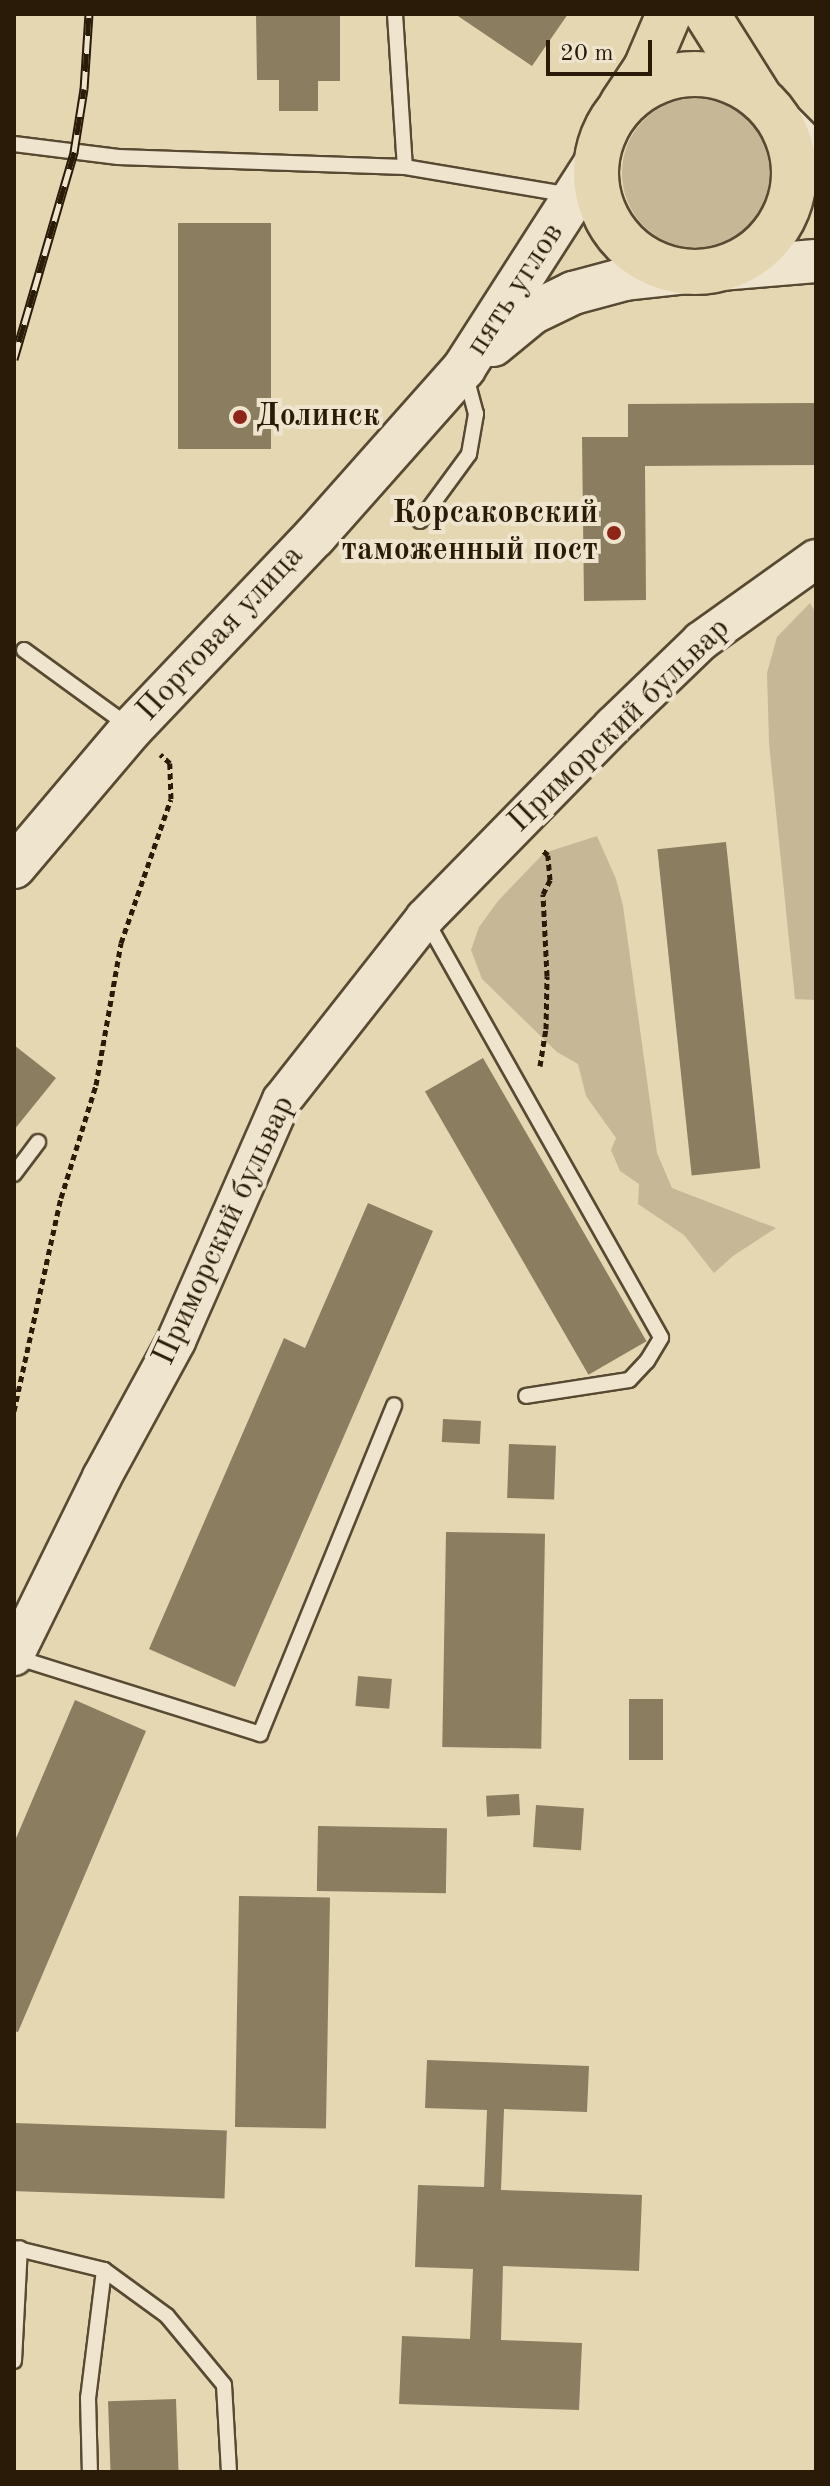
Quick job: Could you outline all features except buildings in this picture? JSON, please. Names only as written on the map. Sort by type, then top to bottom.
[{"type":"main road","points":[[669,14],[646,68],[604,133],[587,179],[598,193],[609,223],[638,253],[656,264],[703,271],[748,257],[771,238],[787,212],[795,183],[793,153],[771,110],[707,14]]},
{"type":"main road","points":[[620,107],[650,84],[688,74],[726,78],[771,110],[816,157]]},
{"type":"main road","name":"пять углов","points":[[464,368],[587,179]]},
{"type":"main road","name":"пять углов","points":[[464,368],[532,313],[573,293],[625,279],[816,261]]},
{"type":"main road","name":"Портовая улица","points":[[14,867],[132,728],[315,536],[464,368]]},
{"type":"street","name":"Приморский бульвар","points":[[14,1657],[102,1477],[176,1341],[282,1100],[425,918],[518,823],[701,641],[816,559]]},
{"type":"lane","points":[[395,14],[405,167]]},
{"type":"lane","points":[[14,144],[118,157],[405,167],[587,179]]},
{"type":"lane","points":[[420,521],[469,454],[476,414],[464,368]]},
{"type":"lane","points":[[24,650],[132,728]]},
{"type":"lane","points":[[425,918],[661,1338],[647,1361],[629,1380],[526,1396]]},
{"type":"lane","points":[[14,1174],[38,1142]]},
{"type":"lane","points":[[14,1657],[260,1734],[394,1405]]},
{"type":"lane","points":[[14,2361],[17,2248],[104,2270],[167,2316],[224,2385],[229,2472]]},
{"type":"lane","points":[[90,2472],[88,2398],[104,2270]]},
{"type":"path","points":[[14,1411],[61,1198],[96,1085],[121,943],[171,799],[170,763],[132,728]]},
{"type":"path","points":[[518,823],[548,855],[550,880],[543,894],[546,1029],[540,1066]]},
{"type":"shaded area","points":[[697,98],[726,104],[750,120],[766,144],[772,173],[766,202],[750,226],[726,242],[697,248],[668,242],[644,226],[628,202],[622,173],[628,144],[644,120],[668,104]]},
{"type":"shaded area","points":[[810,603],[816,613],[816,1000],[795,999],[769,743],[767,673],[777,637]]},
{"type":"shaded area","points":[[597,836],[616,879],[623,906],[657,1153],[672,1188],[776,1228],[733,1256],[714,1273],[684,1235],[638,1204],[639,1184],[620,1171],[611,1150],[616,1138],[586,1096],[578,1064],[557,1052],[482,979],[471,950],[479,927],[498,901],[544,853]]},
{"type":"railway","points":[[14,359],[74,152],[84,89],[89,14]]},
{"type":"place","name":"Долинск","points":[[240,417]]},
{"type":"place","name":"Корсаковский таможенный пост","points":[[614,533]]}]
